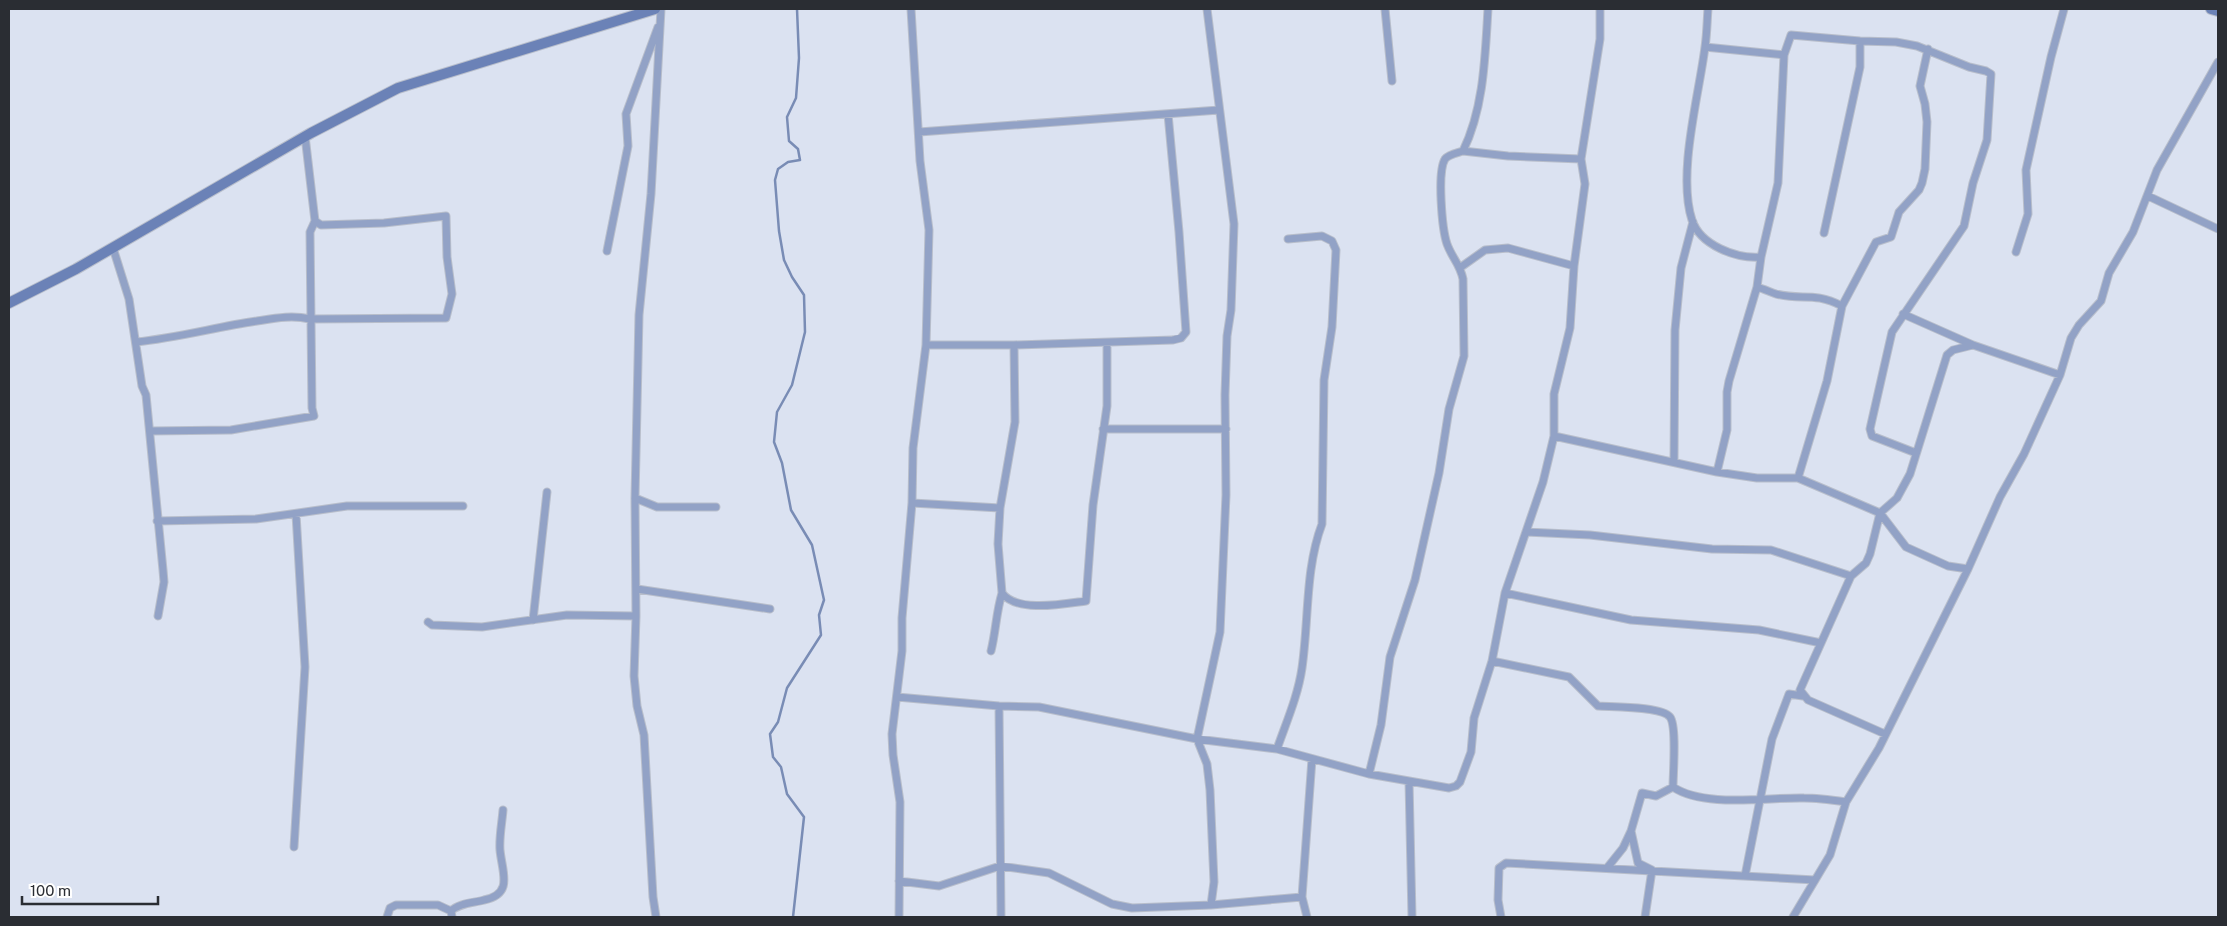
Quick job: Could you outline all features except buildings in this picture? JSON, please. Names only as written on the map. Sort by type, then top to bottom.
[{"type":"main road","points":[[9,303],[114,248],[306,136],[398,88],[655,9]]},
{"type":"main road","points":[[2211,9],[2218,11]]},
{"type":"street","points":[[656,917],[653,897],[644,735],[637,706],[634,676],[637,589],[635,498],[639,315],[650,194],[661,9]]},
{"type":"street","points":[[899,917],[900,802],[892,734],[897,697],[912,503],[913,448],[926,345],[929,218],[920,161],[911,9]]},
{"type":"street","points":[[1207,9],[1234,224],[1231,310],[1227,336],[1226,495],[1220,632],[1198,739],[1207,764],[1210,790],[1214,882],[1211,905]]},
{"type":"street","points":[[1385,9],[1392,81]]},
{"type":"street","points":[[1463,152],[1472,133],[1484,75],[1488,9]]},
{"type":"street","points":[[897,697],[999,706],[1039,707],[1198,739],[1277,749],[1369,774],[1449,788],[1456,786],[1460,782],[1471,752],[1474,718],[1492,662],[1505,593],[1543,482],[1554,436],[1554,394],[1570,328],[1574,266],[1584,184],[1581,159],[1600,39],[1600,9]]},
{"type":"street","points":[[1708,9],[1705,47],[1696,98],[1689,159],[1688,203],[1692,222],[1702,237],[1722,250],[1749,258],[1761,257]]},
{"type":"street","points":[[2016,252],[2028,214],[2026,170],[2064,9]]},
{"type":"street","points":[[607,250],[628,146],[626,114],[660,22]]},
{"type":"street","points":[[1717,472],[1727,430],[1727,392],[1729,381],[1757,287],[1761,257],[1778,183],[1784,55],[1791,35],[1896,42],[1928,49],[1969,67],[1991,74],[1988,140],[1973,183],[1964,226],[1892,332],[1870,429],[1872,436],[1916,454]]},
{"type":"street","points":[[1824,233],[1860,67],[1860,41]]},
{"type":"street","points":[[1705,47],[1784,55]]},
{"type":"street","points":[[1798,478],[1827,381],[1842,306],[1876,242],[1891,237],[1899,212],[1919,190],[1922,183],[1925,169],[1927,122],[1920,86],[1928,49]]},
{"type":"street","points":[[1793,917],[1830,855],[1846,802],[1879,748],[1968,569],[2000,497],[2024,454],[2060,374],[2078,325],[2100,301],[2109,273],[2133,232],[2157,170],[2218,62]]},
{"type":"street","points":[[919,132],[1219,110]]},
{"type":"street","points":[[926,345],[1108,343],[1174,340],[1181,338],[1186,332],[1168,114]]},
{"type":"street","points":[[150,431],[231,430],[314,416],[312,408],[310,319],[310,232],[315,221],[306,136]]},
{"type":"street","points":[[1369,774],[1381,725],[1390,656],[1415,580],[1439,473],[1449,409],[1464,356],[1465,338],[1461,268],[1447,246],[1441,205],[1444,160],[1449,156],[1463,152],[1581,159]]},
{"type":"street","points":[[2148,196],[2218,229]]},
{"type":"street","points":[[136,342],[165,340],[232,325],[294,316],[310,319],[446,318],[452,294],[447,257],[446,216],[321,225],[315,221]]},
{"type":"street","points":[[1674,462],[1675,330],[1681,268],[1692,222]]},
{"type":"street","points":[[1277,749],[1299,685],[1315,542],[1322,524],[1324,380],[1332,327],[1336,250],[1332,241],[1322,236],[1288,239]]},
{"type":"street","points":[[114,248],[129,299],[142,386],[146,395],[164,582],[158,616]]},
{"type":"street","points":[[1461,268],[1485,250],[1508,248],[1574,266]]},
{"type":"street","points":[[1757,287],[1777,294],[1828,298],[1842,306]]},
{"type":"street","points":[[1904,314],[1973,345],[2060,374]]},
{"type":"street","points":[[1002,593],[1006,599],[1016,604],[1050,606],[1086,601],[1093,504],[1107,406],[1108,343]]},
{"type":"street","points":[[991,651],[995,634],[996,613],[1002,593],[998,544],[1000,508],[1015,422],[1014,345]]},
{"type":"street","points":[[1885,734],[1808,700],[1800,690],[1851,576],[1866,563],[1880,512],[1897,498],[1910,474],[1947,355],[1953,350],[1973,345]]},
{"type":"street","points":[[1103,429],[1226,429]]},
{"type":"street","points":[[1554,436],[1717,472],[1757,478],[1798,478],[1880,512],[1906,547],[1948,566],[1968,569]]},
{"type":"street","points":[[533,620],[546,492]]},
{"type":"street","points":[[635,498],[657,507],[716,507]]},
{"type":"street","points":[[912,503],[1000,508]]},
{"type":"street","points":[[157,521],[256,519],[347,506],[463,506]]},
{"type":"street","points":[[294,847],[305,667],[296,514]]},
{"type":"street","points":[[1526,532],[1590,535],[1712,550],[1771,550],[1851,576]]},
{"type":"street","points":[[637,589],[770,610]]},
{"type":"street","points":[[1505,593],[1631,620],[1737,627],[1821,643]]},
{"type":"street","points":[[428,622],[432,625],[482,627],[567,615],[636,616]]},
{"type":"street","points":[[1492,662],[1569,677],[1598,706],[1651,709],[1666,713],[1671,718],[1673,728],[1673,787]]},
{"type":"street","points":[[1745,876],[1772,739],[1789,694],[1803,696]]},
{"type":"street","points":[[999,706],[1001,917]]},
{"type":"street","points":[[1307,917],[1302,897],[1312,759]]},
{"type":"street","points":[[1409,781],[1412,917]]},
{"type":"street","points":[[1673,787],[1685,794],[1713,799],[1761,800],[1806,798],[1846,802]]},
{"type":"street","points":[[1607,868],[1623,848],[1632,831],[1642,792],[1656,796],[1673,787]]},
{"type":"street","points":[[386,917],[390,908],[396,906],[438,905],[452,914],[456,906],[495,898],[502,892],[505,875],[500,849],[503,810]]},
{"type":"street","points":[[1632,831],[1638,863],[1652,870]]},
{"type":"street","points":[[1501,917],[1498,900],[1499,868],[1506,863],[1815,880]]},
{"type":"street","points":[[899,881],[939,886],[1000,866],[1049,874],[1112,904],[1132,908],[1211,905],[1302,897]]},
{"type":"street","points":[[1645,917],[1652,870]]},
{"type":"waterway","points":[[793,917],[804,817],[787,794],[781,767],[773,757],[770,734],[778,722],[787,688],[821,635],[819,615],[824,600],[812,545],[791,510],[782,463],[774,442],[777,412],[792,385],[805,332],[804,295],[784,260],[779,231],[775,180],[778,169],[788,162],[800,160],[798,149],[789,141],[787,117],[796,98],[799,58],[797,9]]}]
